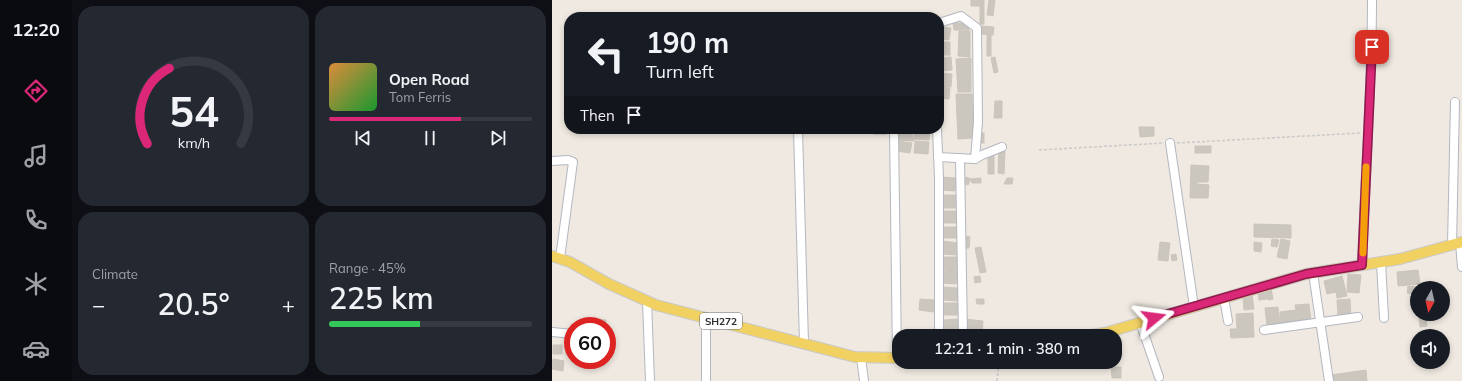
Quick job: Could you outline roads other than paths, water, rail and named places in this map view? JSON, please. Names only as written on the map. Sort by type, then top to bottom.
[{"type":"main road","points":[[1118,329],[1313,273],[1400,259],[1458,243]]},
{"type":"main road","name":"SH272","points":[[556,257],[570,262],[609,284],[656,305],[861,357],[892,358]]},
{"type":"street","points":[[1362,265],[1367,132],[1372,62],[1372,0]]},
{"type":"street","points":[[944,21],[961,16],[976,28],[978,122],[975,159]]},
{"type":"street","points":[[1455,102],[1458,243],[1462,267]]},
{"type":"street","points":[[798,134],[804,343]]},
{"type":"street","points":[[894,134],[897,329]]},
{"type":"street","points":[[937,134],[939,329]]},
{"type":"street","points":[[1170,143],[1194,307]]},
{"type":"street","points":[[938,157],[975,159],[1002,148]]},
{"type":"street","points":[[960,158],[963,329]]},
{"type":"street","points":[[552,161],[568,160],[573,162],[556,257]]},
{"type":"street","points":[[1380,262],[1384,318]]},
{"type":"street","points":[[1313,273],[1329,381]]},
{"type":"street","points":[[1224,298],[1228,320]]},
{"type":"street","points":[[646,301],[650,381]]},
{"type":"street","points":[[706,317],[706,381]]},
{"type":"street","points":[[1264,330],[1358,317]]},
{"type":"street","points":[[1140,322],[1158,377]]},
{"type":"street","points":[[552,332],[564,333]]},
{"type":"street","points":[[861,357],[864,381]]}]
